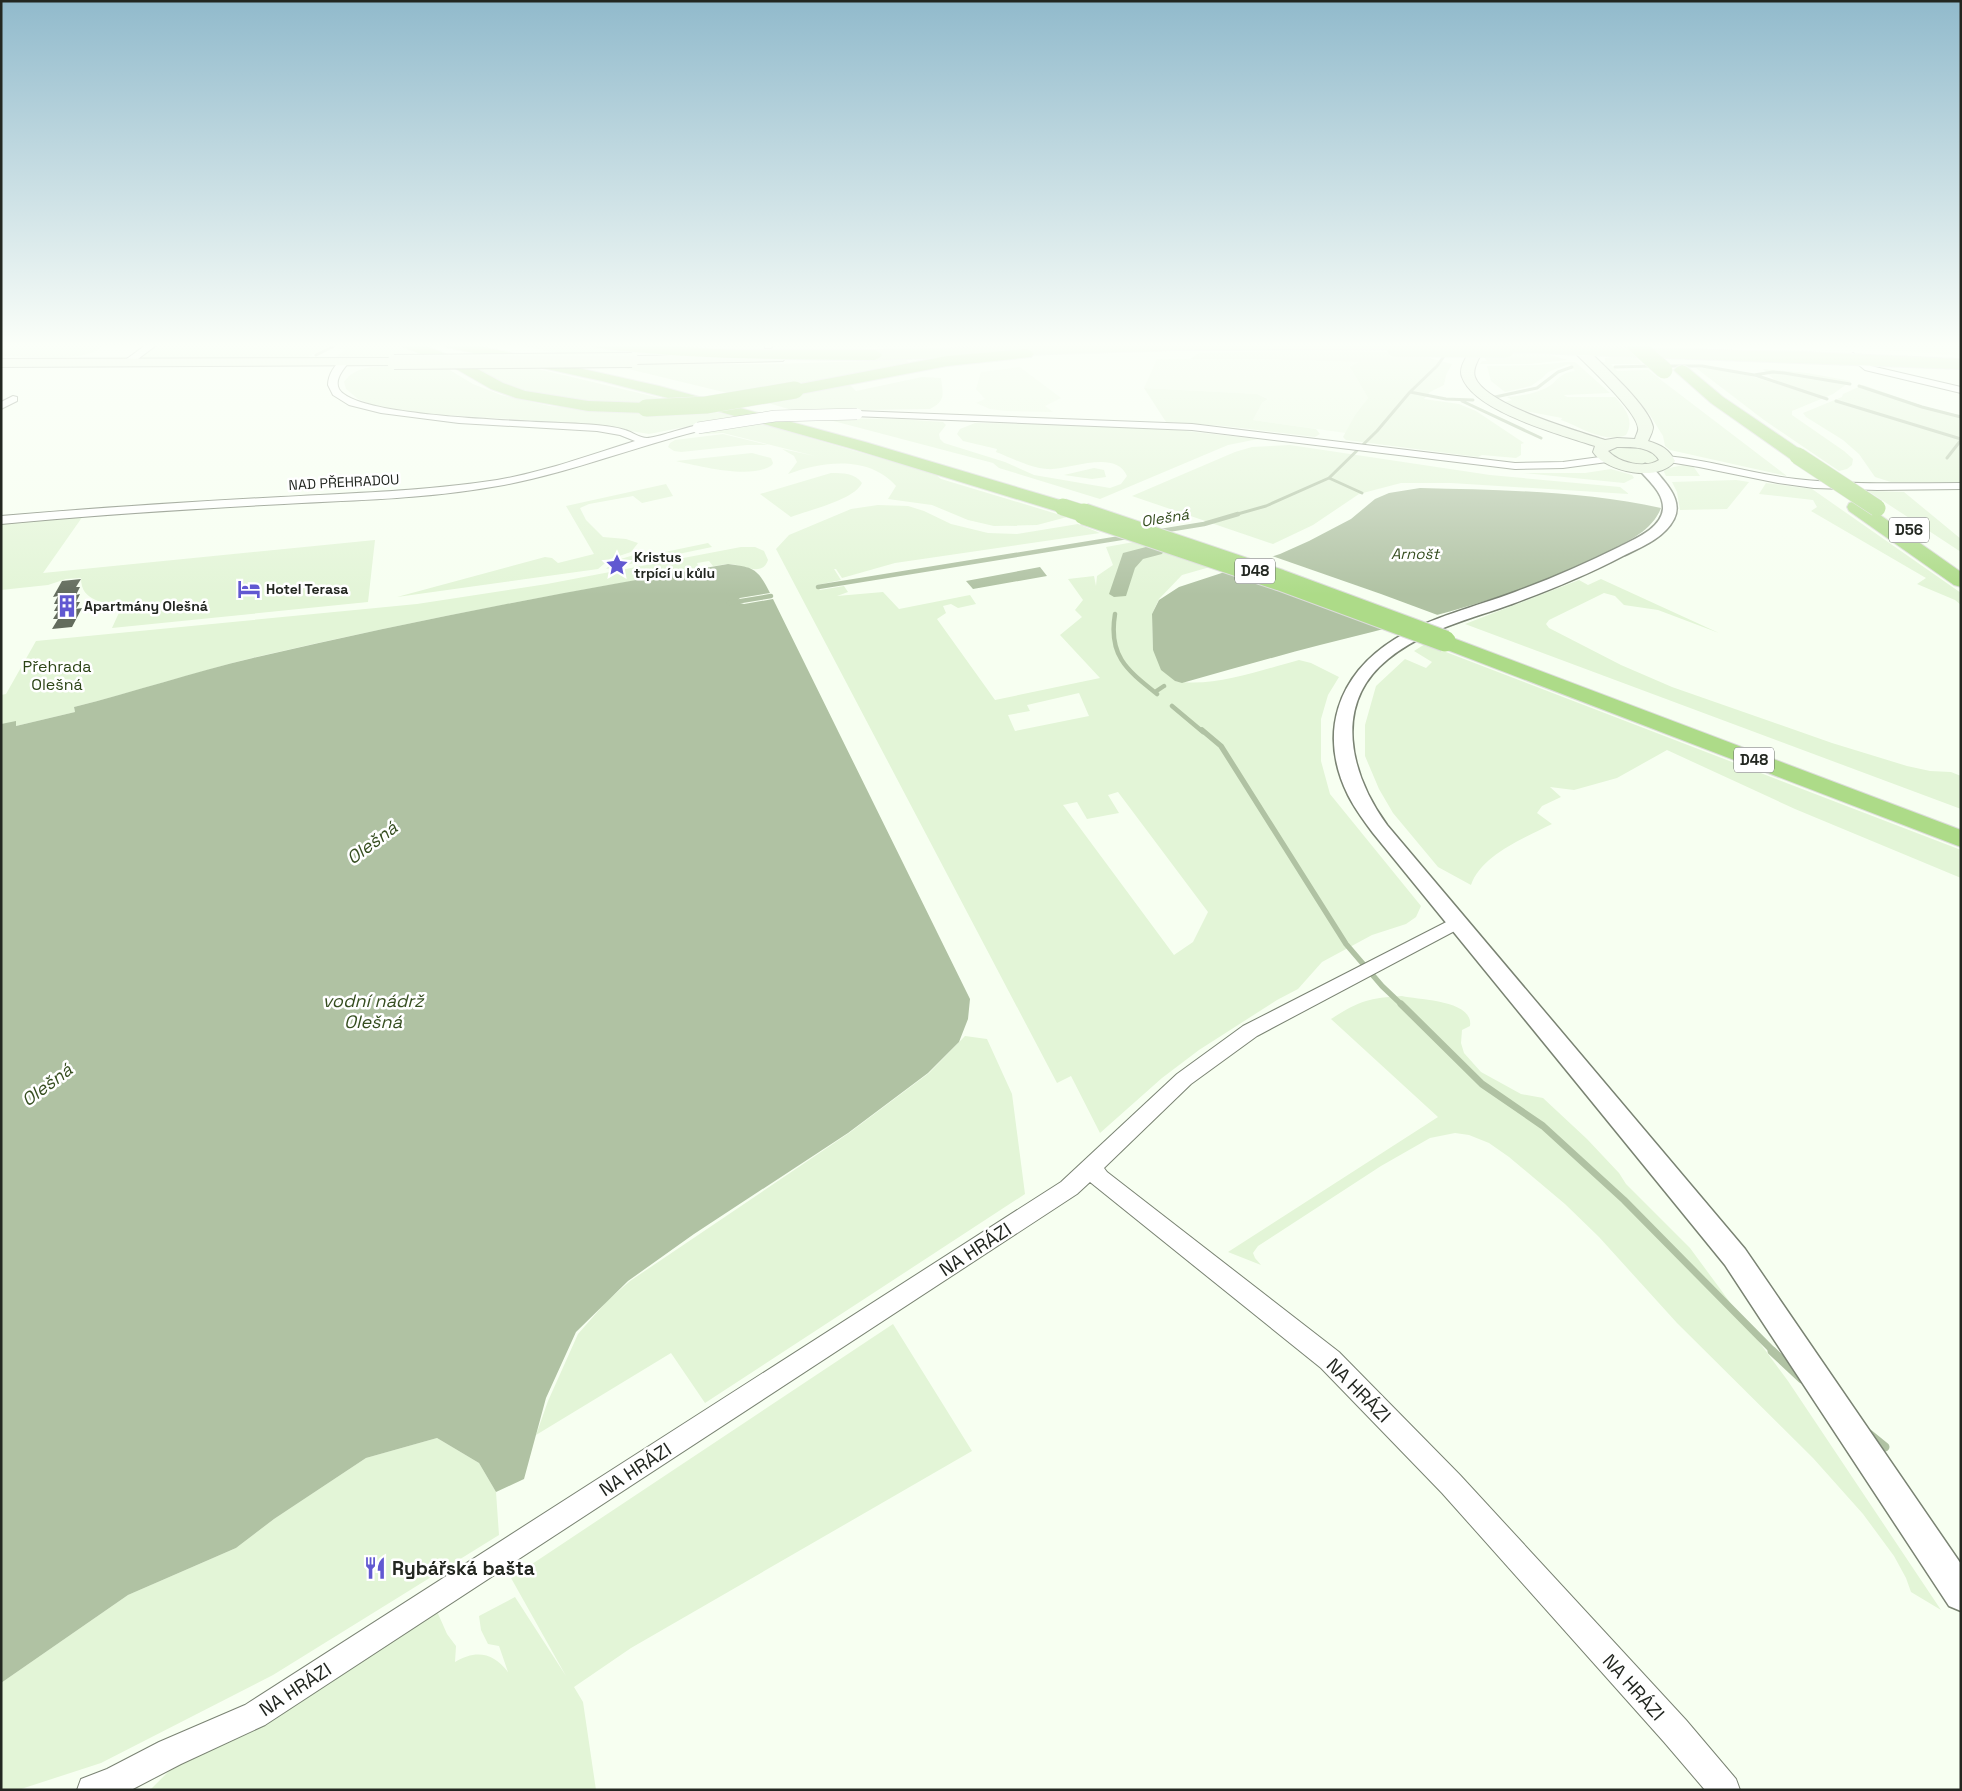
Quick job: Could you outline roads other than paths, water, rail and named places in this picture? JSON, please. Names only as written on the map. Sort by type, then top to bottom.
[{"type":"highway","name":"D48","points":[[797,428],[1069,503]]},
{"type":"highway","name":"D48","points":[[835,428],[909,448],[1069,503],[1271,577],[1451,636],[1961,821]]},
{"type":"highway","name":"D56","points":[[1737,428],[1856,507],[1961,581]]},
{"type":"highway","name":"D56","points":[[1757,428],[1961,565]]},
{"type":"highway","name":"D48","points":[[1451,636],[1961,839]]},
{"type":"main road","points":[[1549,428],[1606,452],[1625,466],[1646,468],[1662,465],[1667,458],[1658,450],[1640,444],[1624,442],[1606,452]]},
{"type":"main road","points":[[1640,444],[1645,428]]},
{"type":"street","points":[[591,428],[622,432],[644,441]]},
{"type":"street","name":"NAD PŘEHRADOU","points":[[1,520],[130,509],[417,493],[500,483],[540,473],[644,441],[701,428]]},
{"type":"street","name":"NAD PŘEHRADOU","points":[[1187,428],[1252,433],[1515,466],[1563,465],[1606,452]]},
{"type":"street","points":[[1667,458],[1713,465],[1801,483],[1961,486]]},
{"type":"street","points":[[1646,468],[1666,493],[1670,504],[1670,510],[1664,522],[1651,535],[1576,574],[1428,629],[1400,643],[1379,658],[1364,673],[1351,693],[1345,709],[1342,731],[1345,760],[1357,795],[1380,829],[1734,1257],[1961,1594]]},
{"type":"street","points":[[1092,1165],[1192,1073],[1250,1032],[1356,974],[1458,922]]},
{"type":"street","name":"NA HRÁZI","points":[[92,1790],[114,1782],[170,1753],[255,1715],[1068,1188],[1092,1165],[1100,1178],[1330,1360],[1451,1484],[1725,1790]]},
{"type":"water","name":"Arnošt","points":[[1420,488],[1571,495],[1631,502],[1661,508],[1652,523],[1623,544],[1538,583],[1466,607],[1182,683],[1175,681],[1161,670],[1153,650],[1152,614],[1159,600],[1179,587],[1280,554],[1309,541],[1351,519],[1375,499],[1389,493]]},
{"type":"water","points":[[1146,547],[1166,547],[1162,554],[1143,559],[1135,568],[1126,596],[1114,597],[1109,594],[1123,553]]},
{"type":"water","name":"vodní nádrž Olešná","points":[[728,564],[750,568],[758,574],[766,585],[770,593],[740,598],[736,602],[744,604],[773,599],[970,999],[968,1019],[959,1042],[928,1073],[848,1133],[694,1234],[628,1281],[576,1332],[546,1398],[524,1479],[496,1492],[479,1463],[437,1438],[366,1458],[274,1519],[236,1548],[128,1595],[1,1683],[1,724],[16,721],[16,726],[75,712],[74,707],[312,644],[489,607]]},
{"type":"water","points":[[1040,567],[1047,576],[973,589],[966,581]]},
{"type":"waterway","name":"Olešná","points":[[1329,478],[1380,428]]},
{"type":"waterway","points":[[1519,428],[1541,438]]},
{"type":"waterway","points":[[1923,428],[1961,439]]},
{"type":"waterway","points":[[1947,458],[1961,440]]},
{"type":"waterway","name":"Olešná","points":[[1234,515],[1266,506],[1329,478]]},
{"type":"waterway","points":[[1329,478],[1362,493]]},
{"type":"waterway","name":"Olešná","points":[[1161,531],[1204,524],[1238,514]]},
{"type":"waterway","name":"Olešná","points":[[818,587],[1127,537]]},
{"type":"waterway","name":"Olešná","points":[[729,603],[771,596]]},
{"type":"waterway","points":[[1115,614],[1114,641],[1122,661],[1157,694]]},
{"type":"waterway","points":[[1155,692],[1164,686]]},
{"type":"waterway","points":[[1172,706],[1203,732]]},
{"type":"waterway","points":[[1202,730],[1221,746],[1346,944],[1382,986],[1402,1005]]},
{"type":"waterway","points":[[1401,1004],[1482,1084],[1543,1126],[1624,1200],[1774,1352]]},
{"type":"waterway","points":[[1772,1351],[1802,1379]]},
{"type":"waterway","points":[[1869,1434],[1885,1447]]},
{"type":"place","name":"Kristus trpící u kůlu","points":[[617,565]]},
{"type":"place","name":"Hotel Terasa","points":[[249,589]]},
{"type":"place","name":"Apartmány Olešná","points":[[67,606]]},
{"type":"place","name":"Rybářská bašta","points":[[375,1568]]},
{"type":"park label","name":"Přehrada Olešná","points":[[57,675]]}]
